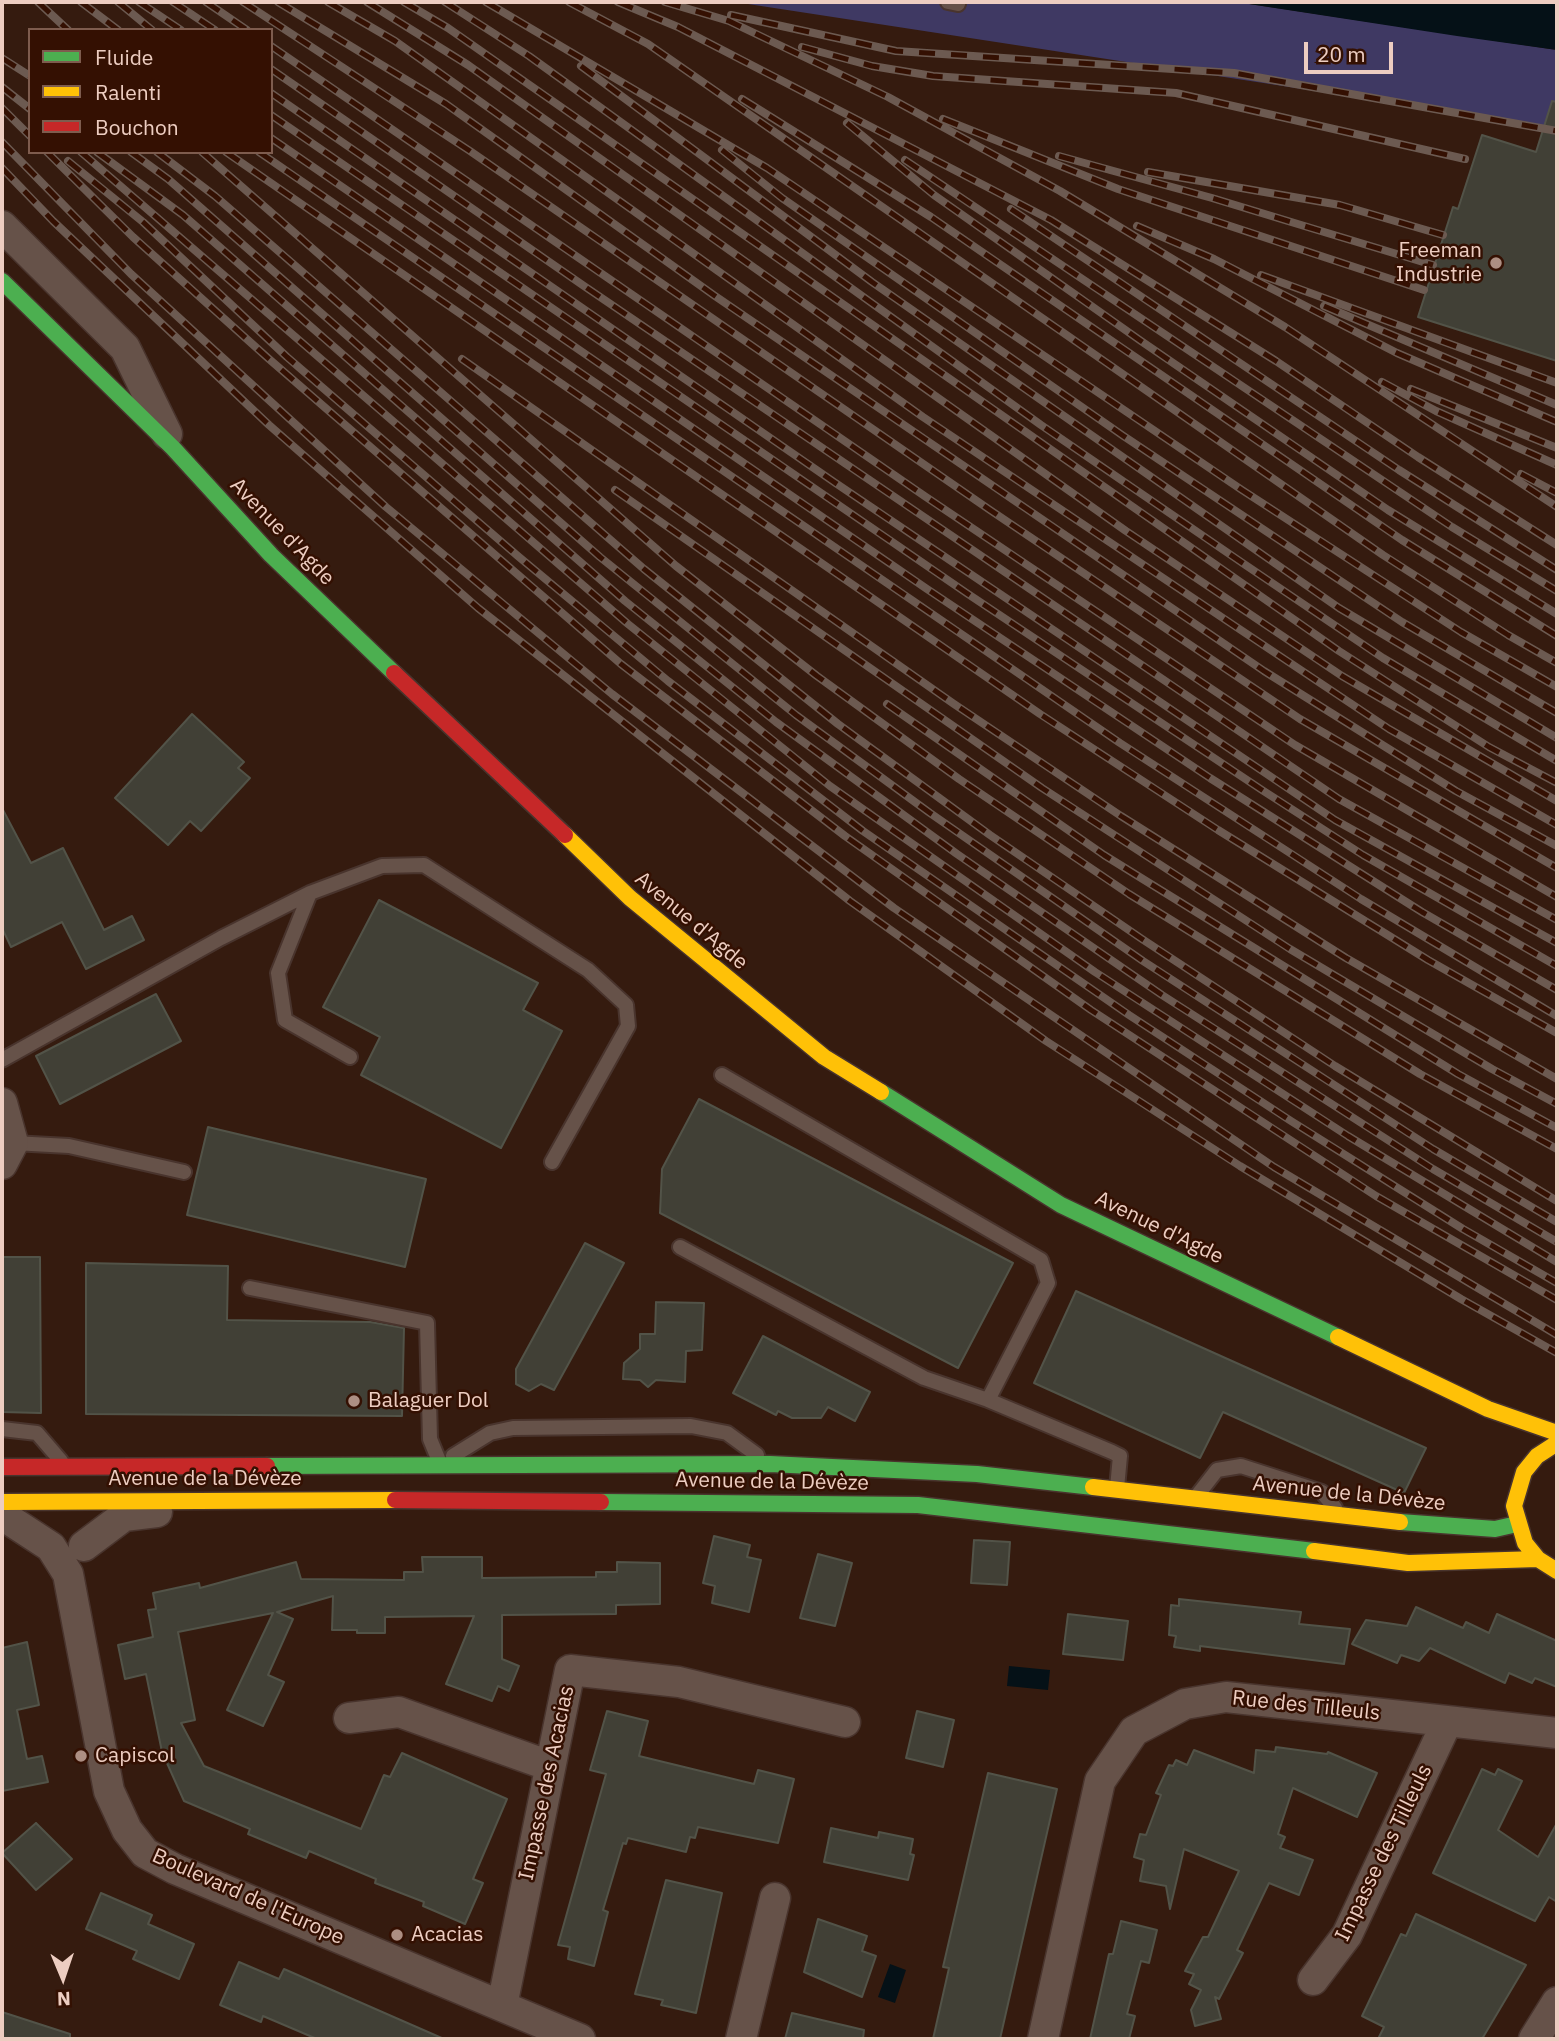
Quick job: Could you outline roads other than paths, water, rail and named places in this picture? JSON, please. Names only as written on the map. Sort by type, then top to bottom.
[{"type":"main road","name":"Avenue d'Agde","points":[[2,281],[173,448],[271,555],[629,898],[824,1057],[1061,1205],[1488,1409],[1557,1433]]},
{"type":"main road","points":[[1488,1409],[1502,1433]]},
{"type":"main road","points":[[1557,1443],[1520,1465],[1514,1506],[1517,1524],[1525,1543],[1538,1559],[1557,1571]]},
{"type":"main road","name":"Avenue de la Dévèze","points":[[291,1466],[770,1464],[977,1474],[1340,1515],[1495,1529],[1517,1524]]},
{"type":"main road","name":"Avenue de la Dévèze","points":[[2,1467],[62,1489]]},
{"type":"main road","name":"Avenue de la Dévèze","points":[[2,1502],[62,1489],[251,1499],[918,1504],[1408,1563],[1538,1559]]},
{"type":"street","points":[[2,226],[125,348],[173,448]]},
{"type":"street","points":[[2,1103],[8,1154]]},
{"type":"street","points":[[2,1486],[62,1489],[193,1485],[291,1466]]},
{"type":"street","points":[[62,1489],[84,1546]]},
{"type":"street","name":"Boulevard de l'Europe","points":[[51,1547],[62,1489]]},
{"type":"street","points":[[68,1574],[84,1546],[124,1516],[251,1499]]},
{"type":"street","name":"Boulevard de l'Europe","points":[[2,1516],[9,1517],[51,1547],[68,1574],[108,1791],[127,1829],[145,1853],[175,1869],[580,2039]]},
{"type":"street","name":"Impasse des Acacias","points":[[502,2006],[570,1670],[679,1682],[845,1722]]},
{"type":"street","name":"Rue des Tilleuls","points":[[1043,2039],[1100,1781],[1134,1731],[1185,1704],[1226,1697],[1557,1733]]},
{"type":"street","points":[[349,1718],[399,1712],[550,1766]]},
{"type":"street","name":"Impasse des Tilleuls","points":[[1313,1980],[1347,1935],[1447,1722]]},
{"type":"street","points":[[741,2039],[775,1898]]},
{"type":"street","points":[[1534,2039],[1557,2003]]},
{"type":"lane","points":[[2,1060],[220,937],[310,893],[382,866],[424,865],[588,970],[626,1005],[628,1026],[552,1162]]},
{"type":"lane","points":[[310,893],[278,972],[285,1020],[350,1057]]},
{"type":"lane","points":[[722,1075],[1041,1260],[1048,1283],[988,1400]]},
{"type":"lane","points":[[8,1154],[69,1146],[184,1172]]},
{"type":"lane","points":[[680,1247],[924,1378],[988,1400],[1120,1456],[1117,1488]]},
{"type":"lane","points":[[250,1288],[427,1322],[430,1439],[440,1465],[489,1433],[513,1428],[691,1426],[727,1433],[770,1464]]},
{"type":"lane","points":[[2,1429],[37,1433],[62,1489]]},
{"type":"lane","points":[[1196,1497],[1217,1470],[1241,1466],[1322,1492],[1340,1515]]},
{"type":"railway","points":[[38,2],[66,28]]},
{"type":"railway","points":[[81,2],[115,28]]},
{"type":"railway","points":[[118,2],[150,28]]},
{"type":"railway","points":[[139,2],[178,28]]},
{"type":"railway","points":[[173,2],[212,28]]},
{"type":"railway","points":[[206,2],[244,28]]},
{"type":"railway","points":[[243,2],[470,151],[990,510],[1300,719],[1557,868]]},
{"type":"railway","points":[[278,2],[446,104],[715,296],[1264,671],[1456,791],[1557,846]]},
{"type":"railway","points":[[328,2],[395,41],[923,417],[1178,588],[1389,729],[1557,825]]},
{"type":"railway","points":[[367,2],[468,65],[1126,531],[1342,676],[1557,801]]},
{"type":"railway","points":[[404,2],[448,28],[1339,651],[1489,747],[1557,783]]},
{"type":"railway","points":[[445,2],[529,56],[1041,425],[1244,564],[1383,658],[1557,761]]},
{"type":"railway","points":[[486,2],[767,168],[1242,490],[1461,632],[1557,687]]},
{"type":"railway","points":[[569,2],[648,44],[1383,555],[1557,663]]},
{"type":"railway","points":[[618,2],[678,27],[1051,220],[1276,361],[1418,457],[1557,545]]},
{"type":"railway","points":[[665,2],[729,21],[888,97],[1060,191],[1285,327],[1557,507]]},
{"type":"railway","points":[[731,15],[896,51],[1234,73],[1557,131]]},
{"type":"railway","points":[[273,47],[926,497],[1295,745],[1557,897]]},
{"type":"railway","points":[[802,47],[872,66],[933,76],[1176,93],[1465,159]]},
{"type":"railway","points":[[2,58],[28,75]]},
{"type":"railway","points":[[581,66],[872,282],[1339,608],[1557,738]]},
{"type":"railway","points":[[273,70],[584,286],[1339,799],[1557,920]]},
{"type":"railway","points":[[2,87],[28,107]]},
{"type":"railway","points":[[273,94],[834,482],[1335,820],[1557,943]]},
{"type":"railway","points":[[742,99],[931,217],[1402,540],[1557,636]]},
{"type":"railway","points":[[2,108],[28,134]]},
{"type":"railway","points":[[273,116],[968,594],[1262,790],[1363,855],[1557,966]]},
{"type":"railway","points":[[943,119],[1118,189],[1424,290]]},
{"type":"railway","points":[[847,123],[934,195],[1141,341],[1388,510],[1557,614]]},
{"type":"railway","points":[[273,139],[927,589],[1210,778],[1422,912],[1557,990]]},
{"type":"railway","points":[[2,142],[131,274],[386,507],[612,694],[894,908],[1274,1167],[1557,1335]]},
{"type":"railway","points":[[722,150],[782,198],[1122,435],[1402,622],[1557,713]]},
{"type":"railway","points":[[49,154],[133,237],[269,359],[621,664],[845,836],[1091,1010],[1376,1196],[1557,1300]]},
{"type":"railway","points":[[83,154],[628,624],[830,786],[1095,972],[1348,1136],[1557,1262]]},
{"type":"railway","points":[[100,154],[183,215],[625,601],[776,722],[957,854],[1162,995],[1433,1169],[1557,1242]]},
{"type":"railway","points":[[134,154],[168,179],[600,557],[796,715],[930,813],[1143,961],[1433,1149],[1557,1222]]},
{"type":"railway","points":[[160,154],[215,196],[644,569],[838,724],[990,835],[1142,939],[1335,1066],[1557,1201]]},
{"type":"railway","points":[[204,154],[676,566],[817,676],[959,779],[1129,894],[1420,1074],[1557,1149]]},
{"type":"railway","points":[[229,154],[1040,714],[1218,830],[1428,960],[1557,1033]]},
{"type":"railway","points":[[262,154],[1120,743],[1361,899],[1557,1016]]},
{"type":"railway","points":[[1059,156],[1212,198],[1433,265]]},
{"type":"railway","points":[[905,160],[1452,527],[1557,591]]},
{"type":"railway","points":[[68,161],[143,222],[287,357],[519,557],[668,681],[863,831],[1129,1015],[1291,1121],[1463,1229],[1557,1283]]},
{"type":"railway","points":[[2,168],[53,221],[269,425],[478,608],[850,901],[1046,1041],[1240,1166],[1461,1299],[1557,1353]]},
{"type":"railway","points":[[1148,172],[1340,205],[1443,235]]},
{"type":"railway","points":[[1011,209],[1399,470],[1557,570]]},
{"type":"railway","points":[[1137,226],[1214,259],[1397,353],[1557,422]]},
{"type":"railway","points":[[1261,275],[1557,383]]},
{"type":"railway","points":[[1324,306],[1557,405]]},
{"type":"railway","points":[[462,359],[954,704],[1121,816],[1346,958],[1557,1079]]},
{"type":"railway","points":[[1382,382],[1436,411],[1557,465]]},
{"type":"railway","points":[[1411,389],[1557,448]]},
{"type":"railway","points":[[1521,474],[1557,493]]},
{"type":"railway","points":[[615,490],[1042,788],[1290,949],[1492,1069],[1557,1104]]},
{"type":"railway","points":[[887,704],[1104,855],[1458,1074],[1557,1128]]},
{"type":"place","name":"Freeman Industrie","points":[[1496,263]]},
{"type":"place","name":"Balaguer Dol","points":[[354,1401]]},
{"type":"place","name":"Capiscol","points":[[81,1756]]},
{"type":"place","name":"Acacias","points":[[397,1935]]}]
